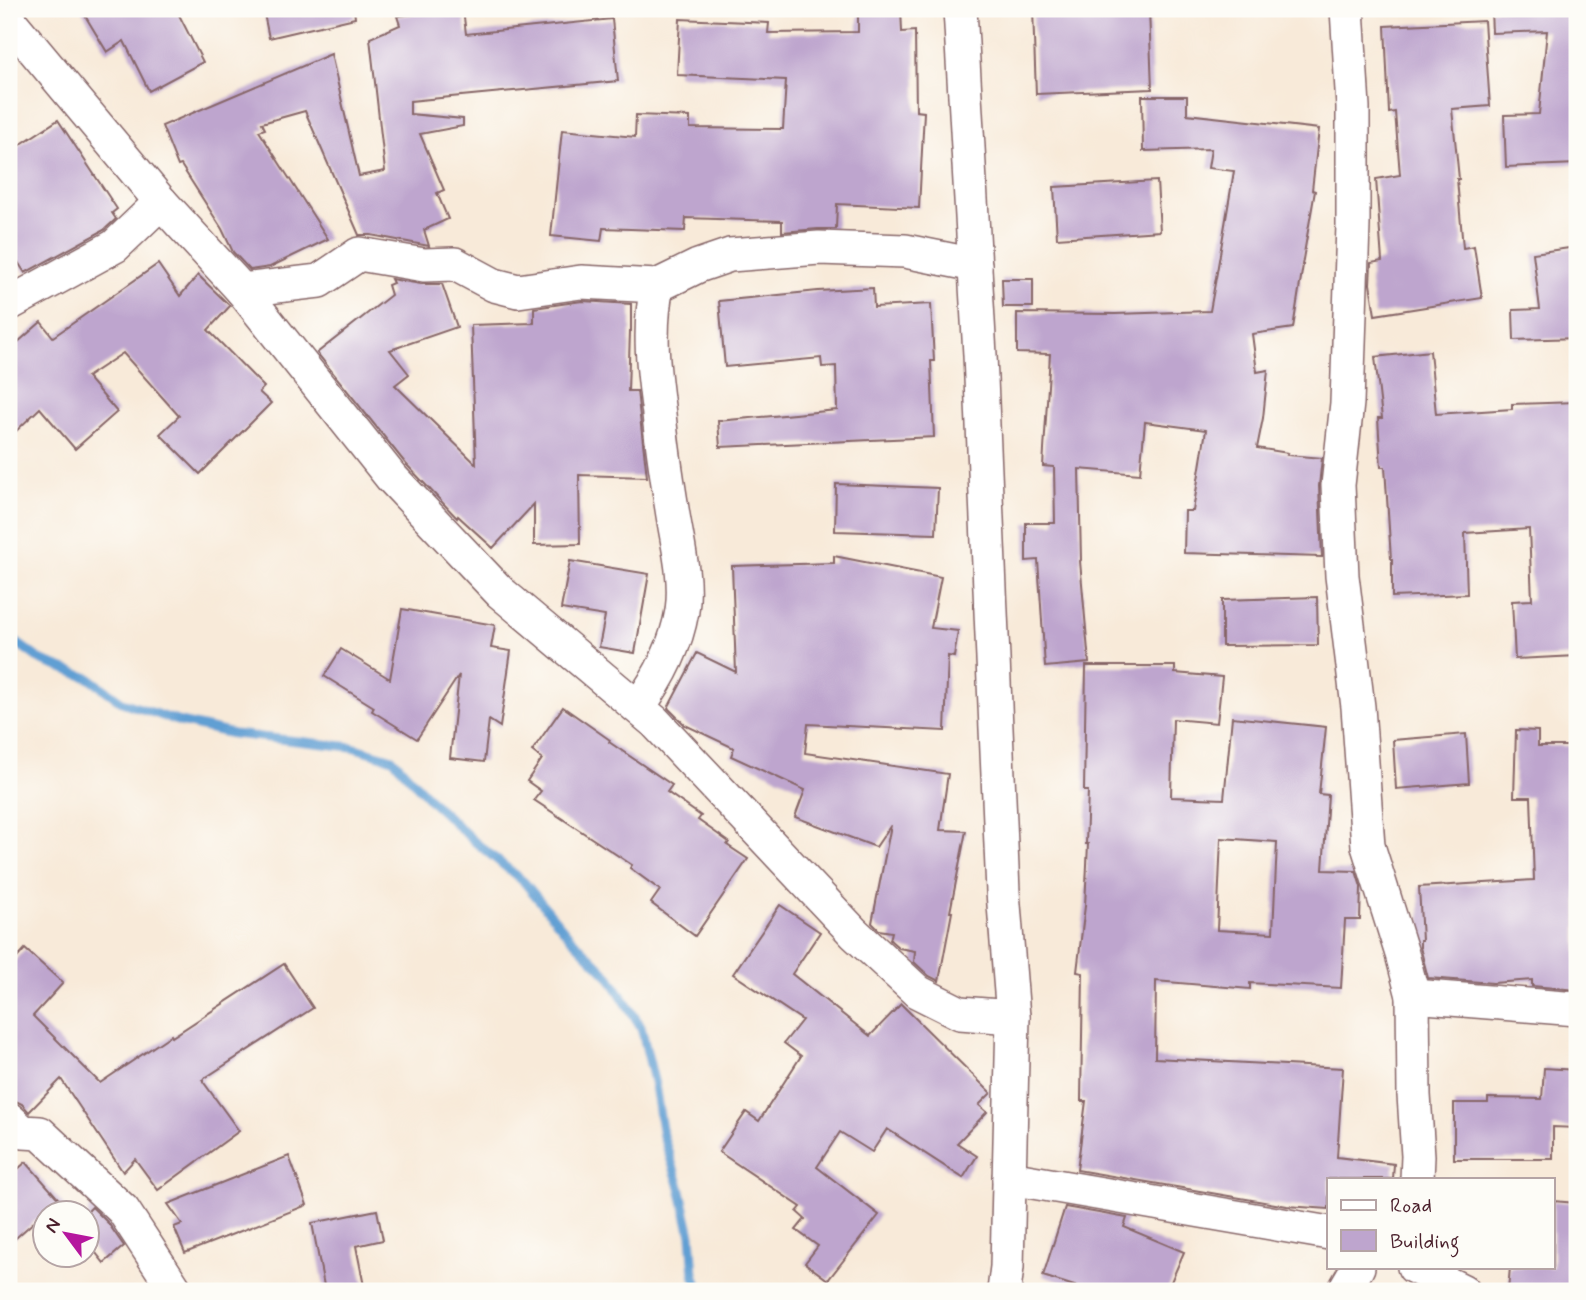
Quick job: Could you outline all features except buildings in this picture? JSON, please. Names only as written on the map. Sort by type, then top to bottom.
[{"type":"street","points":[[960,9],[975,265],[1003,878],[1013,1017],[1007,1267],[1004,1291]]},
{"type":"street","points":[[1347,9],[1353,107],[1353,225],[1346,403],[1338,485],[1342,576],[1358,707],[1368,846],[1413,996],[1417,1178]]},
{"type":"street","points":[[9,20],[161,202],[242,290],[391,477],[500,593],[655,722],[854,933],[918,992],[960,1013],[1013,1017]]},
{"type":"street","points":[[9,304],[115,246],[161,202]]},
{"type":"street","points":[[905,251],[972,229]]},
{"type":"street","points":[[242,290],[318,281],[359,254],[424,265],[455,264],[494,285],[518,291],[581,282],[657,286],[698,266],[730,255],[819,248],[905,251],[975,265]]},
{"type":"street","points":[[638,707],[655,683],[672,648],[682,610],[683,573],[652,361],[652,310],[657,286]]},
{"type":"street","points":[[1413,996],[1577,1009]]},
{"type":"street","points":[[13,1132],[40,1133],[123,1210],[176,1291]]},
{"type":"street","points":[[1009,1178],[1327,1233]]},
{"type":"street","points":[[1344,1291],[1357,1268]]},
{"type":"street","points":[[1416,1268],[1463,1291]]},
{"type":"waterway","points":[[9,637],[42,661],[89,678],[122,702],[180,722],[233,734],[352,747],[393,759],[433,803],[524,882],[569,936],[609,976],[641,1027],[655,1085],[663,1136],[680,1187],[691,1235],[694,1274],[700,1291]]}]
